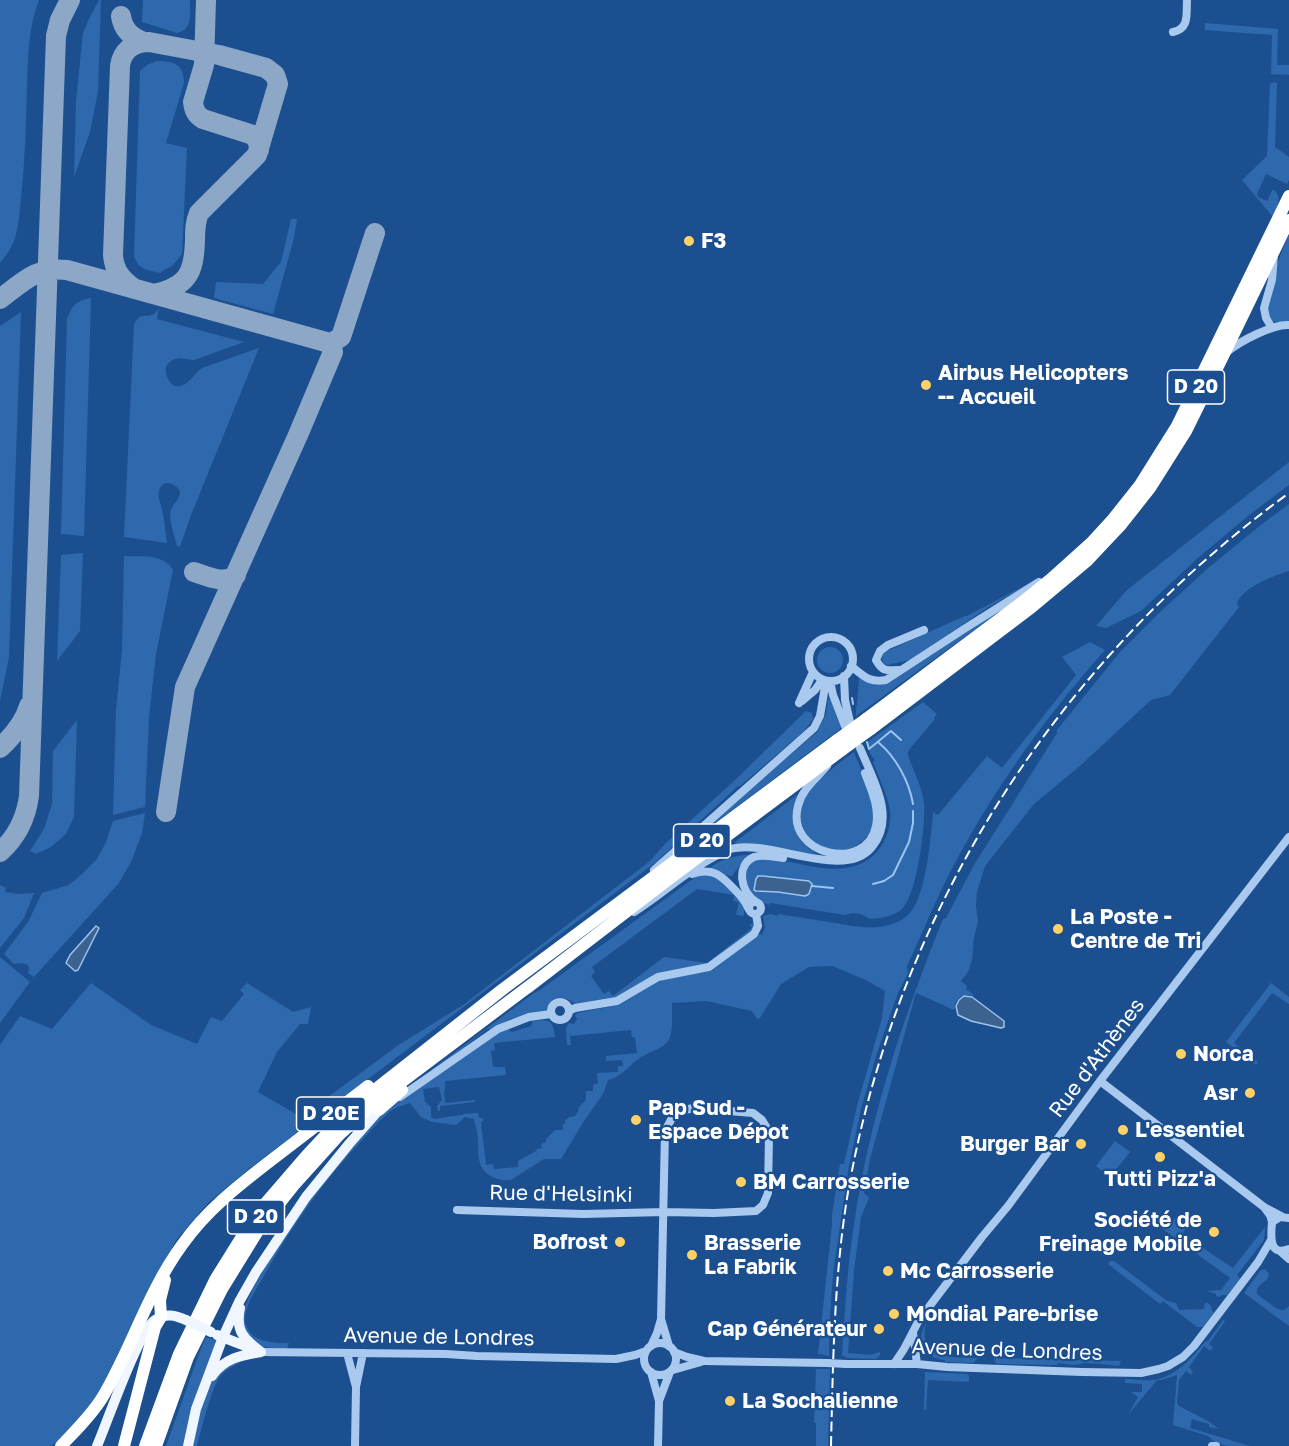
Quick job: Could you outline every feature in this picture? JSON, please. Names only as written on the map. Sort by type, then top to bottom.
[{"type":"highway","name":"D 20","points":[[157,1446],[188,1357],[222,1289],[259,1229],[294,1185],[340,1134],[379,1099],[669,879],[1025,600],[1075,559],[1113,519],[1140,485],[1177,426],[1289,196]]},
{"type":"highway","name":"D 20","points":[[869,724],[1032,607],[1069,577],[1120,526],[1156,478],[1186,431],[1289,220]]},
{"type":"highway","name":"D 20","points":[[146,1446],[179,1354],[215,1280],[264,1205],[308,1154],[352,1109],[566,942],[838,748]]},
{"type":"highway","name":"D 20E","points":[[379,1110],[411,1081],[532,984]]},
{"type":"highway","name":"D 20E","points":[[61,1446],[100,1400],[154,1289],[174,1256],[199,1223],[232,1190],[399,1062],[503,989]]},
{"type":"highway","name":"D 20E","points":[[124,1446],[155,1327],[161,1317],[161,1292],[174,1256]]},
{"type":"main road","name":"D 20E","points":[[188,1446],[196,1409],[223,1337],[245,1292],[306,1197],[379,1110]]},
{"type":"main road","points":[[245,1292],[239,1312],[238,1327],[250,1343],[261,1352]]},
{"type":"main road","points":[[161,1317],[172,1315],[261,1352]]},
{"type":"main road","name":"D 20E","points":[[61,1446],[83,1431],[91,1421],[114,1389],[151,1323],[161,1317]]},
{"type":"main road","points":[[196,1409],[216,1369],[237,1356],[261,1352]]},
{"type":"main road","name":"D 20E","points":[[98,1446],[134,1355]]},
{"type":"street","points":[[1173,32],[1180,30],[1186,24],[1187,0]]},
{"type":"street","points":[[1272,328],[1266,318],[1264,308],[1272,280],[1274,251]]},
{"type":"street","points":[[1224,354],[1243,341],[1272,328],[1289,325]]},
{"type":"street","points":[[851,666],[867,678],[877,681],[886,680],[1075,559]]},
{"type":"street","points":[[902,669],[885,670],[880,667],[876,660],[877,656],[888,645],[924,630]]},
{"type":"street","points":[[813,672],[799,703],[826,680],[840,679],[844,676],[851,666],[852,654],[846,645],[838,639],[828,638],[818,642],[811,650],[809,660],[813,672],[826,680],[848,724],[844,676]]},
{"type":"street","points":[[566,942],[647,876],[814,728],[820,716],[826,680]]},
{"type":"street","points":[[569,956],[708,860],[731,849],[755,848],[815,859],[847,861],[870,850],[879,838],[883,824],[882,807],[878,791],[858,749],[876,810],[877,825],[873,836],[865,845],[856,850],[846,854],[833,854],[810,845],[796,823],[797,807],[802,795],[810,783],[823,771],[838,748]]},
{"type":"street","name":"Rue d'Athènes","points":[[894,1364],[919,1320],[1289,837]]},
{"type":"street","points":[[569,1011],[565,1003],[557,1002],[552,1005],[551,1014],[556,1019],[562,1020],[569,1011],[578,1007],[617,1001],[658,977],[709,968],[753,934],[758,926],[756,914],[751,913],[752,905],[742,881],[747,863],[753,857],[801,856]]},
{"type":"street","points":[[681,878],[701,871],[712,872],[723,878],[752,905]]},
{"type":"street","points":[[723,878],[732,878],[743,871]]},
{"type":"street","points":[[379,1110],[498,1029],[528,1017],[551,1014]]},
{"type":"street","points":[[1100,1081],[1264,1207],[1272,1222],[1272,1245],[1282,1250],[1289,1259]]},
{"type":"street","name":"Rue d'Helsinki","points":[[457,1210],[583,1214],[664,1212],[714,1213],[756,1211],[763,1205],[768,1193],[769,1135],[762,1120],[753,1113],[693,1108],[681,1111],[672,1118],[665,1131],[664,1212],[661,1319],[648,1348]]},
{"type":"street","points":[[1264,1207],[1287,1216]]},
{"type":"street","points":[[1272,1222],[1287,1216]]},
{"type":"street","name":"Avenue de Londres","points":[[672,1349],[687,1357],[705,1361],[917,1364],[1082,1372],[1141,1373],[1159,1370],[1176,1362],[1189,1352],[1258,1262],[1271,1240]]},
{"type":"street","name":"Avenue de Londres","points":[[1258,1262],[1282,1250]]},
{"type":"street","name":"Rue d'Helsinki","points":[[661,1319],[672,1349]]},
{"type":"street","points":[[913,1330],[917,1364]]},
{"type":"street","points":[[658,1446],[659,1401],[644,1359],[648,1348],[661,1343],[672,1349],[676,1361],[659,1401]]},
{"type":"street","name":"Avenue de Londres","points":[[616,1359],[635,1355],[648,1348]]},
{"type":"street","name":"Avenue de Londres","points":[[261,1352],[616,1359],[634,1363],[649,1370]]},
{"type":"street","points":[[347,1353],[356,1387]]},
{"type":"street","points":[[355,1446],[356,1387],[363,1353]]},
{"type":"street","name":"Avenue de Londres","points":[[671,1371],[705,1361]]},
{"type":"street","points":[[649,1370],[661,1375],[671,1371]]},
{"type":"shaded area","points":[[0,0],[39,0],[29,43],[24,156],[18,225],[11,248],[0,263]]},
{"type":"shaded area","points":[[101,0],[98,91],[90,132],[74,177],[76,101],[83,33]]},
{"type":"shaded area","points":[[143,0],[190,0],[188,25],[177,33],[142,22]]},
{"type":"shaded area","points":[[1205,23],[1278,29],[1277,65],[1289,65],[1289,75],[1271,74],[1272,35],[1205,30]]},
{"type":"shaded area","points":[[157,61],[177,65],[184,77],[166,143],[187,148],[182,254],[172,266],[161,273],[141,267],[134,256],[140,71]]},
{"type":"shaded area","points":[[1276,82],[1275,147],[1289,157],[1289,180],[1287,184],[1266,174],[1257,194],[1258,197],[1267,201],[1273,189],[1276,192],[1278,202],[1273,217],[1242,180],[1267,156],[1270,84]]},
{"type":"shaded area","points":[[291,219],[297,219],[294,238],[273,314],[214,298],[216,282],[263,284],[281,262]]},
{"type":"shaded area","points":[[1289,235],[1289,322],[1277,322],[1271,320],[1267,303],[1272,278]]},
{"type":"shaded area","points":[[91,298],[84,536],[61,534],[67,319],[76,304]]},
{"type":"shaded area","points":[[159,309],[157,319],[244,342],[194,360],[180,358],[171,361],[166,372],[168,380],[174,386],[187,383],[202,368],[259,348],[180,547],[177,546],[170,514],[180,491],[169,483],[163,484],[159,493],[167,543],[124,537],[134,324],[140,317],[152,315]]},
{"type":"shaded area","points":[[21,312],[9,657],[0,701],[0,326]]},
{"type":"shaded area","points":[[1289,462],[1289,485],[1199,557],[1141,611],[1106,628],[1096,626],[1127,590]]},
{"type":"shaded area","points":[[1289,504],[1289,571],[1259,583],[1245,593],[1237,604],[1239,607],[1170,695],[1151,700],[1081,765],[1034,804],[985,866],[977,892],[978,922],[972,960],[968,972],[961,981],[967,986],[966,989],[975,996],[967,995],[958,999],[954,1010],[916,993],[870,1159],[864,1193],[869,1198],[861,1217],[854,1271],[848,1353],[870,1355],[880,1352],[880,1355],[876,1359],[842,1356],[852,1241],[860,1185],[869,1146],[901,1031],[943,919],[946,918],[974,865],[1057,730],[1120,652],[1207,569]]},
{"type":"shaded area","points":[[83,553],[80,631],[57,661],[61,555]]},
{"type":"shaded area","points":[[124,556],[158,558],[173,570],[156,654],[149,717],[145,807],[113,815],[116,710],[122,650]]},
{"type":"shaded area","points":[[1037,579],[987,608],[910,660],[884,664],[883,654],[889,650],[967,616]]},
{"type":"shaded area","points":[[992,615],[856,716],[859,677],[874,684],[889,683]]},
{"type":"shaded area","points":[[1090,642],[1105,650],[1043,726],[988,806],[948,876],[907,966],[908,973],[898,993],[877,1053],[861,1109],[848,1171],[833,1274],[829,1356],[818,1355],[832,1215],[840,1164],[844,1164],[857,1106],[882,1018],[885,991],[866,980],[832,966],[809,967],[781,984],[760,1018],[757,1019],[752,1011],[706,1001],[672,1003],[672,1030],[668,1041],[662,1047],[638,1059],[618,1076],[608,1080],[603,1094],[561,1159],[544,1159],[511,1180],[492,1177],[484,1171],[479,1160],[474,1119],[465,1117],[456,1125],[432,1122],[421,1117],[410,1103],[391,1111],[349,1154],[308,1205],[284,1241],[250,1301],[245,1320],[249,1331],[264,1341],[289,1343],[287,1349],[260,1347],[242,1328],[244,1309],[253,1288],[283,1237],[316,1189],[377,1119],[490,1037],[508,1029],[512,1032],[531,1026],[533,1021],[543,1020],[552,1024],[555,1037],[494,1043],[495,1050],[491,1051],[493,1067],[505,1067],[506,1075],[445,1081],[445,1103],[475,1100],[475,1102],[440,1106],[440,1111],[438,1111],[437,1106],[442,1100],[439,1087],[423,1089],[425,1102],[431,1107],[431,1117],[434,1119],[478,1113],[479,1118],[483,1118],[481,1122],[486,1165],[493,1164],[494,1169],[518,1167],[518,1161],[542,1148],[541,1144],[546,1142],[555,1130],[563,1130],[565,1121],[570,1116],[575,1116],[578,1108],[586,1100],[586,1091],[593,1091],[593,1085],[598,1083],[597,1073],[618,1072],[618,1066],[623,1066],[622,1060],[606,1061],[606,1056],[637,1053],[635,1037],[632,1037],[631,1030],[570,1036],[571,1045],[567,1045],[566,1028],[569,1023],[574,1024],[577,1013],[619,1005],[661,980],[711,971],[759,934],[762,935],[765,928],[763,916],[771,914],[778,916],[778,914],[849,925],[881,927],[900,921],[909,914],[915,906],[924,881],[933,812],[938,815],[987,756],[1002,768],[1076,675],[1062,657]]},
{"type":"shaded area","points":[[830,647],[839,651],[843,660],[839,669],[830,673],[821,669],[817,660],[821,651]]},
{"type":"shaded area","points":[[830,698],[844,726],[715,823],[713,821],[817,732],[826,714]]},
{"type":"shaded area","points":[[923,702],[937,714],[908,751],[921,791],[924,813],[916,876],[907,903],[901,910],[890,916],[870,919],[858,914],[845,915],[770,903],[769,905],[756,899],[744,882],[747,868],[755,860],[769,859],[817,867],[842,868],[866,861],[876,853],[888,833],[890,810],[873,762],[875,760],[866,743]]},
{"type":"shaded area","points":[[806,711],[812,713],[813,719],[804,731],[738,786],[656,862],[250,1168],[208,1203],[177,1239],[148,1289],[106,1382],[88,1410],[69,1433],[51,1446],[0,1446],[0,1045],[20,1016],[52,1029],[91,983],[151,1025],[197,1044],[211,1017],[222,1021],[244,994],[240,990],[247,983],[293,1012],[311,1007],[308,1024],[300,1024],[277,1052],[258,1092],[301,1117],[400,1044],[463,1005],[650,861],[665,844]]},
{"type":"shaded area","points":[[77,720],[74,817],[66,834],[51,847],[36,854],[30,851],[44,829],[52,804],[53,751]]},
{"type":"shaded area","points":[[854,752],[873,804],[871,829],[864,840],[853,847],[839,850],[824,849],[811,840],[803,828],[801,806],[813,786]]},
{"type":"shaded area","points":[[798,794],[793,813],[794,825],[798,837],[817,855],[734,843]]},
{"type":"shaded area","points":[[145,813],[142,833],[131,862],[119,883],[34,977],[28,973],[29,967],[26,964],[14,964],[4,954],[28,922],[42,893],[69,885],[97,859],[113,821]]},
{"type":"shaded area","points":[[751,855],[743,861],[732,876],[709,869],[725,859]]},
{"type":"shaded area","points":[[701,873],[720,879],[744,906],[744,916],[736,915],[739,902],[733,901],[734,895],[697,889],[592,967],[595,972],[591,976],[604,994],[609,991],[613,996],[664,957],[707,963],[752,928],[749,924],[754,924],[754,929],[708,965],[669,971],[617,998],[578,1005],[561,997],[555,998],[550,1002],[547,1011],[510,1019],[492,1029],[487,1029],[433,1072],[431,1070],[534,993]]},
{"type":"shaded area","points":[[758,876],[809,881],[812,884],[809,894],[805,896],[756,891],[754,890]]},
{"type":"shaded area","points":[[0,885],[6,888],[5,892],[34,893],[24,918],[0,948]]},
{"type":"shaded area","points":[[96,926],[99,928],[78,970],[75,971],[66,963],[70,955]]},
{"type":"shaded area","points":[[0,957],[30,982],[0,1023]]},
{"type":"shaded area","points":[[1271,983],[1289,997],[1289,1004],[1272,993],[1234,1043],[1258,1062],[1256,1065],[1226,1042]]},
{"type":"shaded area","points":[[964,996],[972,997],[1004,1021],[1004,1027],[971,1021],[958,1015],[956,1006]]},
{"type":"shaded area","points":[[1115,1141],[1130,1152],[1110,1177],[1096,1166]]},
{"type":"shaded area","points":[[1150,1216],[1158,1222],[1161,1218],[1170,1225],[1176,1217],[1187,1226],[1183,1233],[1233,1268],[1265,1227],[1264,1240],[1237,1275],[1240,1279],[1227,1295],[1220,1297],[1207,1291],[1221,1290],[1230,1278],[1160,1227]]},
{"type":"shaded area","points":[[1114,1261],[1167,1301],[1176,1303],[1179,1310],[1204,1309],[1205,1303],[1208,1303],[1214,1313],[1203,1327],[1197,1327],[1163,1301],[1160,1304],[1108,1264]]},
{"type":"shaded area","points":[[1265,1269],[1269,1274],[1267,1280],[1258,1287],[1257,1294],[1277,1309],[1284,1310],[1289,1306],[1289,1326],[1244,1293],[1261,1270]]},
{"type":"shaded area","points":[[1223,1320],[1225,1321],[1209,1344],[1213,1347],[1210,1351],[1204,1346],[1189,1367],[1193,1372],[1191,1375],[1186,1371],[1179,1380],[1177,1403],[1219,1429],[1192,1419],[1190,1428],[1250,1446],[1227,1446],[1215,1442],[1208,1436],[1173,1425],[1177,1375],[1157,1380],[1128,1415],[1138,1397],[1131,1392],[1142,1392],[1142,1384],[1125,1383],[1125,1379],[1154,1380],[1166,1377],[1184,1364],[1208,1341]]},
{"type":"shaded area","points":[[926,1323],[925,1335],[932,1351],[948,1357],[978,1358],[973,1363],[945,1362],[945,1360],[931,1356],[921,1343]]},
{"type":"shaded area","points":[[206,1337],[217,1341],[188,1422],[183,1446],[166,1446],[200,1351]]},
{"type":"shaded area","points":[[994,1358],[1121,1361],[1119,1366],[1085,1363],[1074,1365],[997,1364]]},
{"type":"shaded area","points":[[246,1359],[227,1370],[218,1379],[207,1408],[197,1446],[191,1446],[209,1385],[214,1377],[222,1368]]},
{"type":"shaded area","points":[[816,1369],[830,1369],[828,1446],[816,1446],[816,1423],[814,1423]]},
{"type":"shaded area","points":[[925,1372],[968,1374],[969,1382],[928,1380],[926,1410],[924,1410]]},
{"type":"waterway","points":[[852,698],[853,704]]},
{"type":"waterway","points":[[867,742],[869,749],[891,731],[901,740]]},
{"type":"waterway","points":[[878,742],[901,770],[913,804]]},
{"type":"waterway","points":[[873,884],[893,875],[909,842],[913,811]]},
{"type":"waterway","points":[[812,886],[833,888]]},
{"type":"taxiway","points":[[0,852],[20,827],[29,796],[56,36],[60,20],[70,0]]},
{"type":"taxiway","points":[[206,0],[204,65],[193,102],[195,110],[203,119],[253,135],[258,141],[259,150]]},
{"type":"taxiway","points":[[121,16],[128,32],[144,42]]},
{"type":"taxiway","points":[[135,289],[120,275],[113,255],[120,66],[123,56],[129,48],[149,42],[219,55],[266,68],[275,75],[278,84],[257,155],[199,213],[195,226],[193,261],[187,276],[175,287],[154,294]]},
{"type":"taxiway","points":[[166,812],[185,687],[333,352],[332,347],[326,342],[331,343],[341,337],[375,233]]},
{"type":"taxiway","points":[[0,299],[23,281],[39,273],[56,269],[67,270],[326,342]]},
{"type":"taxiway","points":[[194,572],[221,580],[236,575]]},
{"type":"taxiway","points":[[0,748],[18,729],[29,706]]},
{"type":"railway","points":[[831,1446],[837,1287],[848,1192],[872,1088],[905,987],[948,891],[1000,800],[1061,714],[1129,634],[1205,560],[1289,493]]},
{"type":"place","name":"F3","points":[[689,241]]},
{"type":"place","name":"Airbus Helicopters -- Accueil","points":[[926,385]]},
{"type":"place","name":"La Poste - Centre de Tri","points":[[1058,929]]},
{"type":"place","name":"Norca","points":[[1181,1054]]},
{"type":"place","name":"Asr","points":[[1250,1093]]},
{"type":"place","name":"Pap Sud - Espace Dépot","points":[[636,1120]]},
{"type":"place","name":"L'essentiel","points":[[1123,1130]]},
{"type":"place","name":"Burger Bar","points":[[1081,1144]]},
{"type":"place","name":"Tutti Pizz'a","points":[[1160,1157]]},
{"type":"place","name":"BM Carrosserie","points":[[741,1182]]},
{"type":"place","name":"Société de Freinage Mobile","points":[[1214,1232]]},
{"type":"place","name":"Bofrost","points":[[620,1242]]},
{"type":"place","name":"Brasserie La Fabrik","points":[[692,1255]]},
{"type":"place","name":"Mc Carrosserie","points":[[888,1271]]},
{"type":"place","name":"Mondial Pare-brise","points":[[894,1314]]},
{"type":"place","name":"Cap Générateur","points":[[879,1329]]},
{"type":"place","name":"La Sochalienne","points":[[730,1401]]}]
